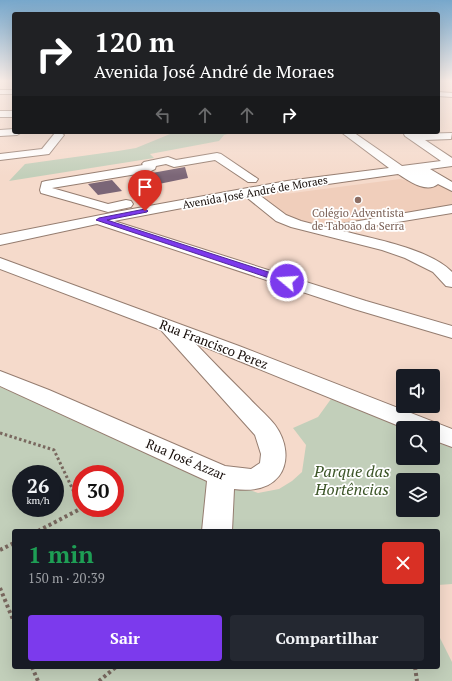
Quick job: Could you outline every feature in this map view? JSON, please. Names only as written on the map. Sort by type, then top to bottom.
[{"type":"street","points":[[443,125],[451,133]]},
{"type":"street","points":[[0,133],[12,132]]},
{"type":"street","points":[[440,134],[451,133]]},
{"type":"street","points":[[349,134],[407,168],[452,187]]},
{"type":"street","points":[[438,134],[412,136],[452,163]]},
{"type":"street","points":[[0,157],[34,154],[47,151],[59,135]]},
{"type":"street","points":[[452,282],[445,267],[426,261],[388,254],[322,230],[296,224],[281,218],[250,186],[224,152],[174,164],[168,160],[148,164],[150,167],[149,168],[46,188],[108,215],[360,305],[452,332]]},
{"type":"street","name":"Avenida José André de Moraes","points":[[4,238],[250,186],[452,163]]},
{"type":"street","points":[[316,168],[330,178]]},
{"type":"street","points":[[250,186],[297,173]]},
{"type":"street","points":[[433,192],[446,190],[452,192]]},
{"type":"street","points":[[322,230],[452,209]]},
{"type":"street","name":"Rua Francisco Perez","points":[[0,264],[168,326],[408,421]]},
{"type":"street","name":"Rua José Azzar","points":[[0,378],[221,476],[243,479],[256,478],[269,471],[274,460],[273,448],[266,431],[168,326]]},
{"type":"street","points":[[440,433],[452,438]]},
{"type":"street","points":[[218,529],[221,476]]},
{"type":"path","points":[[0,433],[54,450],[72,488]]},
{"type":"path","points":[[42,529],[72,512]]},
{"type":"path","points":[[0,550],[12,544]]},
{"type":"path","points":[[0,588],[12,617]]},
{"type":"path","points":[[33,669],[38,681]]},
{"type":"path","points":[[99,681],[114,669]]},
{"type":"path","points":[[415,669],[418,681]]},
{"type":"shaded area","name":"Colégio Adventista de Taboão da Serra","points":[[430,177],[452,189],[452,206],[328,228],[292,219],[264,203],[262,196],[400,179],[405,180]]},
{"type":"green space","points":[[170,134],[228,134],[224,135],[219,141],[150,154],[154,158],[9,181],[25,164],[136,148]]},
{"type":"green space","name":"Parque das Hortências","points":[[0,387],[227,482],[258,493],[279,489],[292,481],[302,472],[306,445],[293,428],[318,417],[331,399],[396,425],[396,465],[440,465],[440,444],[452,448],[452,584],[440,585],[440,529],[12,529],[12,669],[440,669],[440,638],[452,662],[452,681],[0,681]]},
{"type":"building","points":[[185,167],[188,178],[154,185],[141,175]]},
{"type":"building","points":[[112,180],[122,191],[98,195],[88,184]]},
{"type":"place","name":"Colégio Adventista de Taboão da Serra","points":[[358,200]]},
{"type":"route","points":[[145,211],[99,220],[287,281]]}]
